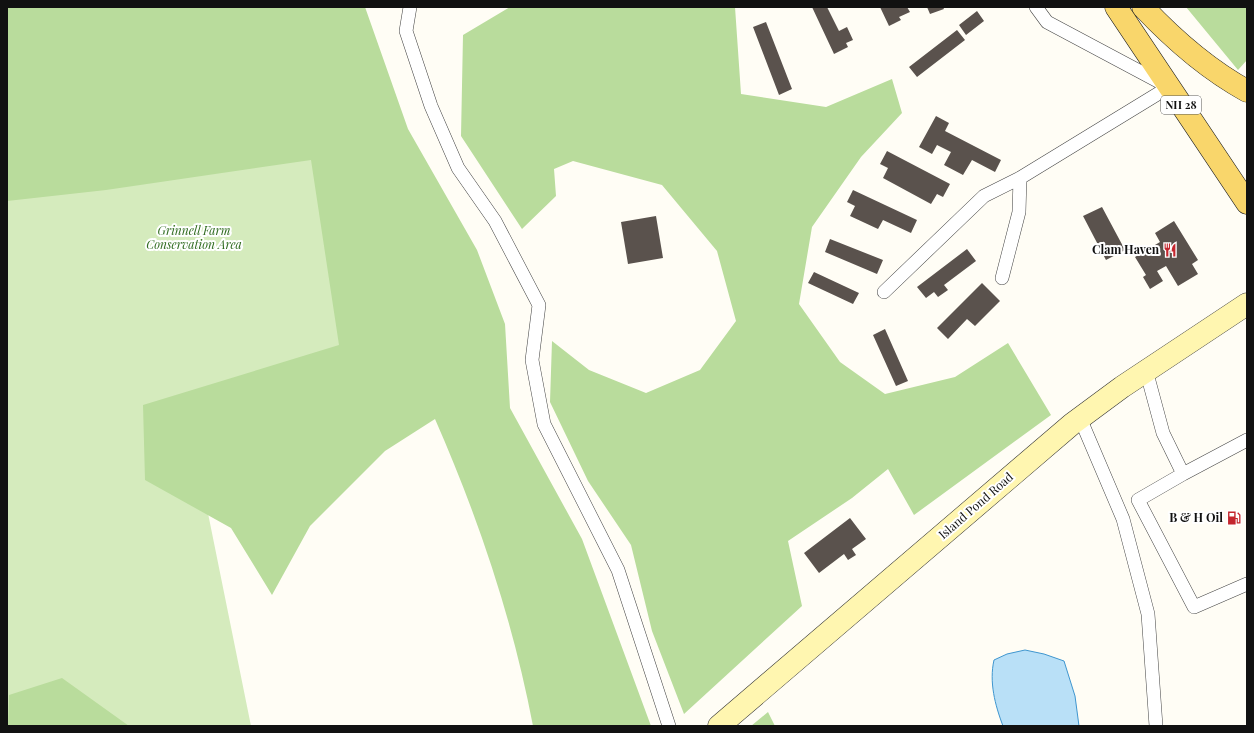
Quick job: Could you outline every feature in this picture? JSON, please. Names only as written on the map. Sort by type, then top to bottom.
[{"type":"main road","name":"NH 28","points":[[1116,7],[1247,203]]},
{"type":"main road","points":[[1143,7],[1194,56],[1247,91]]},
{"type":"street","name":"Island Pond Road","points":[[719,726],[1080,418],[1146,370],[1247,304]]},
{"type":"lane","points":[[410,7],[406,31],[431,106],[458,168],[495,221],[539,305],[532,360],[544,424],[618,570],[669,726]]},
{"type":"lane","points":[[1036,7],[1047,22],[1169,87]]},
{"type":"lane","points":[[884,292],[984,196],[1020,178],[1169,87]]},
{"type":"lane","points":[[1002,278],[1019,212],[1020,178]]},
{"type":"lane","points":[[1146,370],[1163,433],[1183,474]]},
{"type":"lane","points":[[1080,418],[1124,519],[1148,614],[1156,726]]},
{"type":"lane","points":[[1247,440],[1138,500],[1194,607],[1247,584]]},
{"type":"green space","name":"Grinnell Farm Conservation Area","points":[[7,7],[321,7],[490,310],[194,444],[251,726],[7,726]]},
{"type":"green space","points":[[7,7],[365,7],[408,129],[477,250],[505,324],[510,408],[582,539],[651,726],[533,726],[525,686],[505,608],[493,570],[466,493],[435,419],[385,451],[310,526],[272,595],[231,528],[145,480],[143,405],[339,345],[311,160],[106,190],[7,201]]},
{"type":"green space","points":[[510,7],[735,7],[741,94],[826,107],[892,79],[902,113],[861,157],[812,227],[799,304],[840,362],[885,394],[955,377],[1008,343],[1051,415],[914,515],[888,469],[852,498],[788,541],[802,606],[684,714],[652,631],[631,545],[588,481],[550,402],[552,341],[589,370],[646,393],[700,370],[736,321],[717,251],[662,185],[573,161],[554,169],[556,196],[522,229],[461,136],[463,35]]},
{"type":"green space","points":[[1186,7],[1247,7],[1247,60],[1238,70]]},
{"type":"green space","points":[[62,678],[129,726],[8,726],[9,695]]},
{"type":"green space","points":[[768,712],[775,726],[751,726]]},
{"type":"water","points":[[1025,650],[1044,654],[1064,661],[1075,696],[1079,726],[1003,726],[994,693],[992,677],[994,660],[1007,654]]},
{"type":"building","points":[[812,7],[827,7],[839,31],[847,27],[853,40],[846,43],[848,47],[834,54]]},
{"type":"building","points":[[880,7],[907,7],[910,12],[899,17],[901,20],[889,26]]},
{"type":"building","points":[[927,7],[943,7],[944,9],[930,14]]},
{"type":"building","points":[[977,11],[984,21],[966,35],[959,25]]},
{"type":"building","points":[[766,22],[792,89],[779,95],[753,27]]},
{"type":"building","points":[[957,30],[965,40],[917,77],[909,67]]},
{"type":"building","points":[[936,116],[949,123],[945,131],[1001,160],[995,172],[972,160],[963,175],[944,165],[951,152],[937,145],[932,154],[919,147]]},
{"type":"building","points":[[887,151],[950,184],[943,197],[937,194],[931,204],[883,178],[888,168],[880,164]]},
{"type":"building","points":[[853,190],[917,220],[911,233],[883,220],[878,229],[850,216],[855,206],[847,202]]},
{"type":"building","points":[[1102,207],[1125,250],[1106,260],[1083,216]]},
{"type":"building","points":[[656,216],[663,258],[628,264],[621,222]]},
{"type":"building","name":"Clam Haven","points":[[1174,221],[1198,260],[1192,264],[1198,274],[1178,286],[1166,266],[1157,271],[1163,281],[1150,289],[1143,277],[1146,275],[1135,257],[1160,242],[1155,233]]},
{"type":"building","points":[[830,239],[883,260],[877,274],[825,252]]},
{"type":"building","points":[[967,249],[976,261],[944,285],[948,290],[938,297],[934,292],[926,298],[917,287]]},
{"type":"building","points":[[814,272],[859,293],[853,304],[808,283]]},
{"type":"building","points":[[982,283],[1000,301],[975,326],[967,319],[948,339],[937,328]]},
{"type":"building","points":[[885,329],[908,381],[896,386],[873,335]]},
{"type":"building","points":[[850,518],[866,539],[852,549],[856,555],[848,560],[844,554],[819,573],[804,553]]},
{"type":"place","name":"Clam Haven","points":[[1170,250]]},
{"type":"place","name":"B & H Oil","points":[[1234,518]]}]
